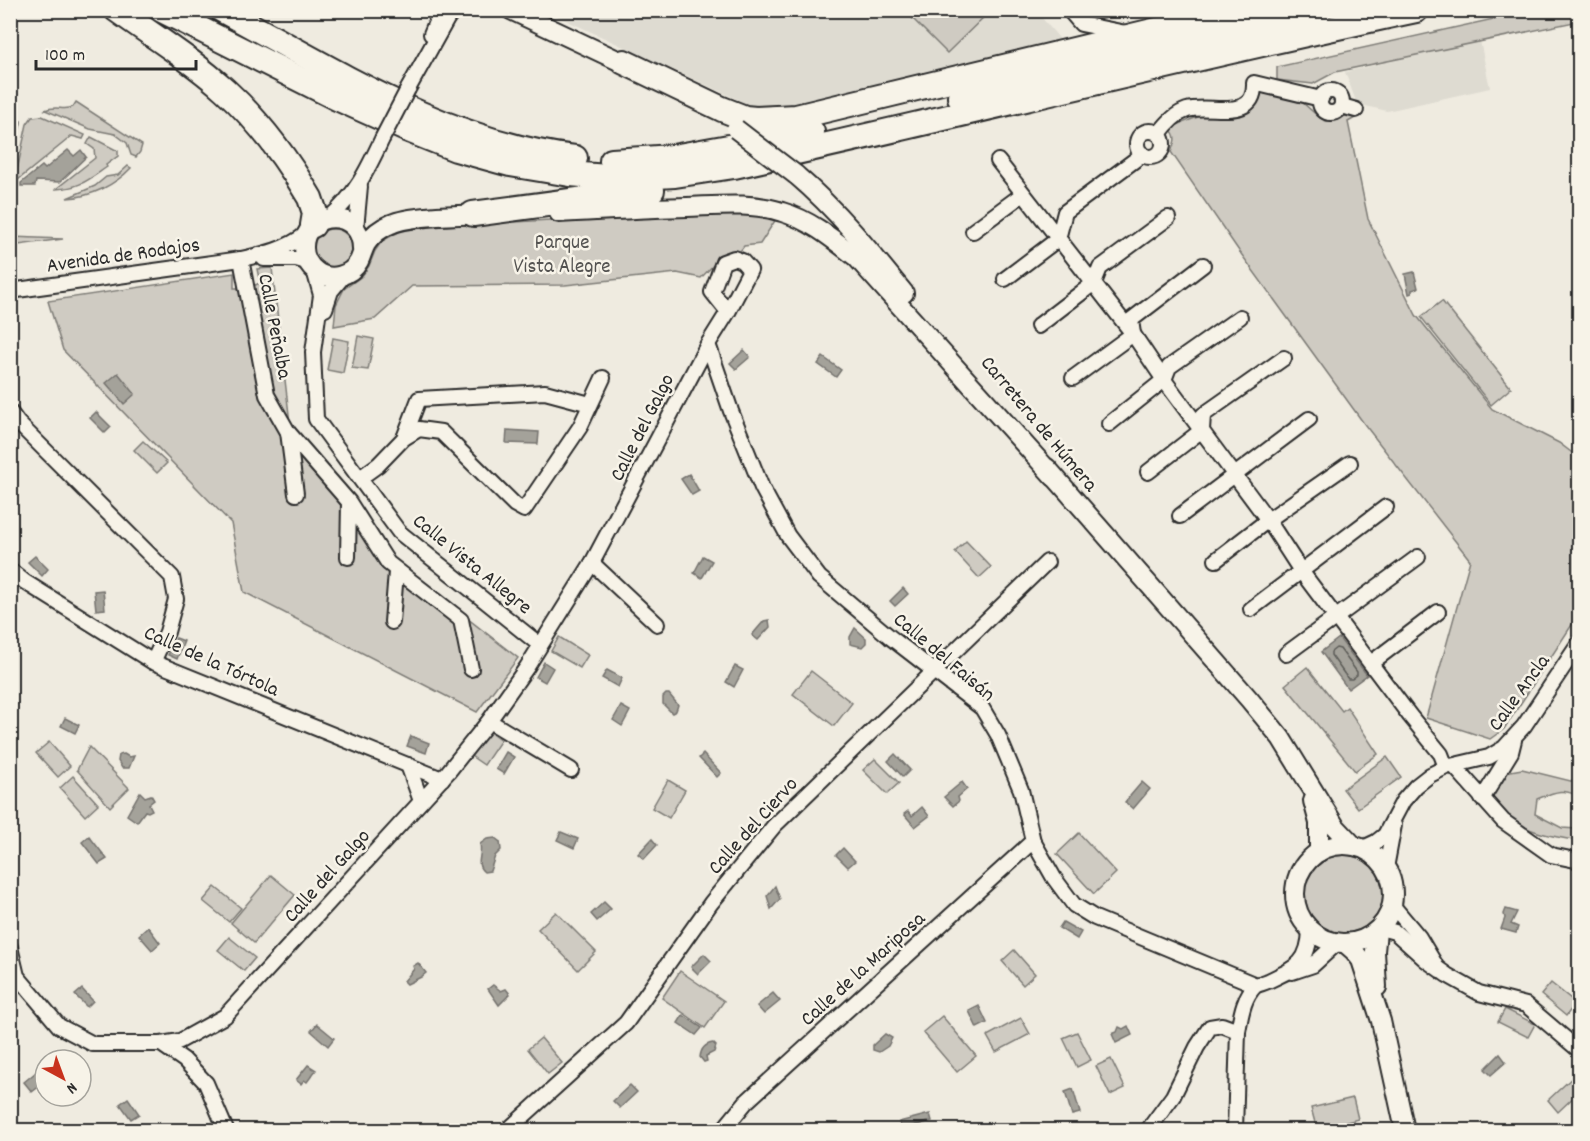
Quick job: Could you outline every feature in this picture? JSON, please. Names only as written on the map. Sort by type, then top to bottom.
[{"type":"highway","points":[[117,10],[190,61],[225,90],[257,123],[310,198],[316,226]]},
{"type":"highway","points":[[162,10],[327,93],[456,149],[510,164],[570,174],[619,178],[675,175],[734,166],[1298,35],[1416,10]]},
{"type":"highway","points":[[222,10],[416,112],[464,132],[523,149],[572,158],[617,161],[673,158],[802,134],[1211,38],[1319,10]]},
{"type":"highway","points":[[624,62],[732,113],[756,119],[777,119],[796,117],[1240,10]]},
{"type":"highway","points":[[473,214],[714,182],[833,153],[933,120]]},
{"type":"main road","name":"Carretera de Húmera","points":[[511,10],[624,62],[699,105],[736,129],[812,188],[865,245],[1054,477],[1249,699],[1281,738],[1294,760]]},
{"type":"main road","points":[[362,250],[361,237],[356,229],[342,219],[316,226],[303,246],[311,266],[322,275],[333,277],[345,274],[357,264],[362,250],[378,231],[396,222],[473,214],[738,205],[769,208],[783,212],[829,235],[856,257],[1054,477]]},
{"type":"main road","points":[[1294,760],[1335,826],[1359,847],[1377,857],[1392,880],[1393,906],[1378,930],[1366,938],[1341,943]]},
{"type":"main road","points":[[1294,760],[1317,810],[1319,852]]},
{"type":"main road","points":[[1359,847],[1335,846],[1319,852],[1305,865],[1298,878],[1295,892],[1296,907],[1310,930],[1323,939],[1341,943],[1354,951],[1361,960],[1381,1021],[1405,1131]]},
{"type":"main road","points":[[1378,930],[1375,964],[1381,1021]]},
{"type":"street","name":"Avenida de Rodajos","points":[[408,89],[436,22],[438,10]]},
{"type":"street","name":"Avenida de Rodajos","points":[[10,291],[241,259],[276,250],[292,243],[347,201],[361,182],[408,89],[454,10]]},
{"type":"street","points":[[1069,10],[1081,24],[1140,35]]},
{"type":"street","points":[[1005,279],[1058,239],[1065,212],[1143,154],[1151,157],[1160,153],[1163,141],[1159,134],[1169,121],[1186,110],[1198,108],[1232,110],[1245,106],[1252,97],[1251,80],[1321,99],[1327,92],[1334,92],[1340,96],[1342,106],[1356,110]]},
{"type":"street","points":[[998,162],[1095,283],[1268,520],[1301,571],[1450,766],[1503,821],[1551,855],[1580,861]]},
{"type":"street","name":"Avenida de Rodajos","points":[[356,229],[361,182]]},
{"type":"street","points":[[973,231],[1023,194]]},
{"type":"street","points":[[1038,326],[1095,283],[1100,268],[1168,218]]},
{"type":"street","name":"Calle del Galgo","points":[[10,947],[17,976],[59,1026],[93,1044],[161,1044],[180,1041],[225,1016],[442,779],[489,721],[592,563],[708,344],[728,312],[750,270],[742,261],[734,258],[723,262],[712,292],[728,312]]},
{"type":"street","name":"Avenida de Rodajos","points":[[241,259],[285,259],[311,266]]},
{"type":"street","name":"Calle Peñalba","points":[[241,259],[267,394],[288,432],[349,502],[396,572],[461,620],[471,669]]},
{"type":"street","points":[[1133,334],[1131,320],[1203,265]]},
{"type":"street","name":"Calle Vista Allegre","points":[[311,266],[321,295],[313,352],[316,419],[399,531],[540,645]]},
{"type":"street","name":"Calle Vista Allegre","points":[[313,352],[331,291],[345,274]]},
{"type":"street","points":[[1109,424],[1164,380],[1169,367],[1240,316]]},
{"type":"street","points":[[1073,378],[1133,334]]},
{"type":"street","name":"Calle del Faisán","points":[[708,344],[731,411],[762,488],[788,536],[819,577],[934,672],[982,708],[998,735],[1021,790],[1033,841],[1054,878],[1074,904],[1095,918],[1256,985]]},
{"type":"street","points":[[1203,430],[1203,415],[1284,358]]},
{"type":"street","points":[[360,478],[378,465],[404,438],[419,429],[441,432],[515,505],[524,510],[580,427],[603,378]]},
{"type":"street","points":[[404,438],[419,399],[546,392],[590,404]]},
{"type":"street","points":[[10,412],[18,423],[172,577],[176,599],[167,632],[153,662]]},
{"type":"street","points":[[1180,516],[1309,419]]},
{"type":"street","points":[[1148,472],[1203,430]]},
{"type":"street","name":"Calle Peñalba","points":[[288,432],[296,494]]},
{"type":"street","points":[[1216,560],[1268,520],[1350,463]]},
{"type":"street","points":[[348,557],[349,502]]},
{"type":"street","points":[[1251,609],[1386,507]]},
{"type":"street","points":[[1286,654],[1418,557]]},
{"type":"street","name":"Calle del Ciervo","points":[[508,1131],[626,1023],[711,903],[774,826],[1047,562]]},
{"type":"street","points":[[592,563],[657,624]]},
{"type":"street","name":"Calle de la Tórtola","points":[[10,570],[24,582],[153,662],[442,779]]},
{"type":"street","points":[[392,622],[396,572]]},
{"type":"street","points":[[1371,663],[1438,612]]},
{"type":"street","name":"Calle Ancla","points":[[1359,847],[1376,842],[1385,835],[1403,801],[1430,775],[1450,766],[1489,757],[1504,748],[1524,726],[1580,642]]},
{"type":"street","points":[[489,721],[571,770]]},
{"type":"street","points":[[1482,799],[1511,752],[1515,736]]},
{"type":"street","points":[[408,765],[421,801]]},
{"type":"street","name":"Calle Ancla","points":[[1386,868],[1396,814]]},
{"type":"street","name":"Calle de la Mariposa","points":[[723,1131],[746,1102],[1033,841]]},
{"type":"street","points":[[1393,906],[1419,937],[1437,968]]},
{"type":"street","points":[[1281,975],[1292,969],[1308,952],[1310,930]]},
{"type":"street","points":[[1378,930],[1395,932],[1437,968],[1479,993],[1526,1005],[1580,1052]]},
{"type":"street","points":[[1235,1131],[1238,1031],[1244,1004],[1256,985],[1314,964],[1341,943]]},
{"type":"street","points":[[1148,1131],[1173,1096],[1197,1047],[1210,1027],[1222,1025],[1238,1031]]},
{"type":"street","points":[[180,1041],[184,1060]]},
{"type":"street","points":[[161,1044],[184,1060],[206,1083],[226,1131]]},
{"type":"shaded area","points":[[546,11],[1036,11],[1064,44],[803,107],[756,108]]},
{"type":"shaded area","points":[[1480,41],[1490,88],[1387,111],[1357,104],[1345,72]]},
{"type":"green space","points":[[1534,10],[1579,11],[1579,21],[1335,72],[1313,84],[1277,80],[1277,67]]},
{"type":"green space","points":[[905,11],[990,11],[947,53]]},
{"type":"green space","points":[[1259,91],[1303,103],[1320,118],[1334,121],[1345,116],[1355,118],[1348,122],[1368,219],[1416,315],[1492,409],[1559,443],[1579,458],[1579,614],[1504,729],[1490,739],[1426,718],[1470,560],[1365,425],[1239,251],[1171,152],[1175,139],[1169,128],[1203,115],[1238,115],[1255,105]]},
{"type":"green space","points":[[76,102],[142,145],[136,157],[131,155],[127,143],[115,134],[90,129],[45,110],[70,108]]},
{"type":"green space","points":[[42,116],[85,135],[83,139],[72,136],[18,180],[17,188],[15,188],[27,124],[32,117]]},
{"type":"green space","points":[[18,121],[21,123],[11,163],[11,130]]},
{"type":"green space","points":[[91,137],[118,151],[118,156],[106,165],[107,167],[83,182],[71,187],[56,189],[95,158],[94,149],[87,144]]},
{"type":"green space","points":[[128,166],[131,168],[110,185],[85,195],[67,198],[95,186],[106,177],[118,175]]},
{"type":"green space","name":"Parque Vista Alegre","points":[[676,213],[774,213],[778,216],[760,244],[744,246],[738,254],[721,257],[701,278],[677,273],[565,285],[412,286],[375,319],[334,326],[336,305],[344,289],[362,276],[382,241],[406,228]]},
{"type":"green space","points":[[333,229],[347,234],[352,248],[347,262],[333,267],[319,262],[314,248],[319,234]]},
{"type":"green space","points":[[11,237],[63,239],[11,246]]},
{"type":"green space","points":[[272,268],[290,423],[348,490],[389,557],[518,658],[477,712],[244,592],[231,523],[63,350],[48,301],[234,273],[234,288],[248,288],[260,283],[257,269]]},
{"type":"green space","points":[[1442,301],[1511,388],[1491,405],[1421,317]]},
{"type":"green space","points":[[358,336],[374,339],[368,370],[352,368]]},
{"type":"green space","points":[[333,338],[349,341],[343,373],[327,370]]},
{"type":"green space","points":[[143,441],[167,463],[157,473],[134,450]]},
{"type":"green space","points":[[966,541],[991,567],[979,578],[955,552]]},
{"type":"green space","points":[[559,637],[588,655],[580,668],[551,651]]},
{"type":"green space","points":[[1307,667],[1342,711],[1347,707],[1378,754],[1355,771],[1285,685]]},
{"type":"green space","points":[[811,671],[852,703],[834,726],[793,694]]},
{"type":"green space","points":[[489,731],[501,740],[484,765],[471,756]]},
{"type":"green space","points":[[49,742],[70,766],[58,777],[36,753]]},
{"type":"green space","points":[[89,747],[129,788],[110,807],[77,770]]},
{"type":"green space","points":[[1387,757],[1401,777],[1358,808],[1343,789]]},
{"type":"green space","points":[[875,759],[899,783],[887,794],[863,770]]},
{"type":"green space","points":[[1522,769],[1579,783],[1579,798],[1564,791],[1537,799],[1535,814],[1562,828],[1577,829],[1579,841],[1530,829],[1512,820],[1503,812],[1491,795],[1505,772]]},
{"type":"green space","points":[[73,776],[98,804],[85,816],[60,788]]},
{"type":"green space","points":[[668,780],[685,790],[669,818],[652,808]]},
{"type":"green space","points":[[1079,833],[1116,873],[1094,894],[1057,854]]},
{"type":"green space","points":[[1344,855],[1359,858],[1372,866],[1380,879],[1383,894],[1380,909],[1372,922],[1359,930],[1344,933],[1329,930],[1316,922],[1308,909],[1305,894],[1308,879],[1316,866],[1329,858]]},
{"type":"green space","points":[[271,875],[295,895],[254,943],[231,923]]},
{"type":"green space","points":[[215,887],[241,908],[229,922],[203,901]]},
{"type":"green space","points":[[556,912],[596,952],[578,970],[538,929]]},
{"type":"green space","points":[[229,937],[255,958],[244,971],[218,950]]},
{"type":"green space","points":[[1014,950],[1035,974],[1023,985],[1002,961]]},
{"type":"green space","points":[[680,971],[724,1001],[705,1028],[662,998]]},
{"type":"green space","points":[[1551,983],[1576,1003],[1566,1016],[1541,995]]},
{"type":"green space","points":[[1505,1009],[1535,1024],[1528,1037],[1498,1022]]},
{"type":"green space","points":[[942,1016],[976,1056],[957,1072],[923,1032]]},
{"type":"green space","points":[[1021,1018],[1030,1034],[996,1052],[987,1036]]},
{"type":"green space","points":[[1077,1032],[1091,1060],[1077,1067],[1063,1038]]},
{"type":"green space","points":[[541,1038],[562,1063],[548,1074],[528,1049]]},
{"type":"green space","points":[[1111,1059],[1125,1088],[1110,1095],[1096,1066]]},
{"type":"green space","points":[[1574,1076],[1579,1082],[1579,1092],[1558,1112],[1548,1100]]},
{"type":"green space","points":[[1353,1098],[1358,1119],[1317,1130],[1311,1108]]},
{"type":"water","points":[[68,150],[74,156],[81,150],[86,157],[60,182],[36,181],[35,186],[21,186],[21,183],[42,166],[45,169]]},
{"type":"water","points":[[1414,272],[1418,288],[1409,294],[1405,274]]},
{"type":"water","points":[[744,350],[750,357],[736,369],[730,363]]},
{"type":"water","points":[[823,357],[841,370],[836,377],[818,364]]},
{"type":"water","points":[[118,373],[135,394],[124,404],[106,383]]},
{"type":"water","points":[[96,412],[111,427],[105,433],[90,418]]},
{"type":"water","points":[[507,430],[539,432],[538,444],[506,443]]},
{"type":"water","points":[[689,474],[699,491],[692,495],[681,479]]},
{"type":"water","points":[[35,556],[48,569],[42,576],[28,562]]},
{"type":"water","points":[[703,556],[712,561],[702,578],[694,573]]},
{"type":"water","points":[[903,588],[908,594],[895,606],[890,601]]},
{"type":"water","points":[[103,590],[105,609],[96,610],[94,591]]},
{"type":"water","points":[[769,620],[770,627],[758,640],[752,635],[764,621]]},
{"type":"water","points":[[855,628],[866,638],[866,643],[862,647],[850,644],[850,637]]},
{"type":"water","points":[[176,638],[184,641],[177,659],[168,655]]},
{"type":"water","points":[[1339,638],[1367,675],[1348,689],[1321,652]]},
{"type":"water","points":[[544,662],[553,668],[545,682],[536,677]]},
{"type":"water","points":[[735,666],[743,670],[734,687],[726,682]]},
{"type":"water","points":[[607,670],[622,678],[618,687],[602,678]]},
{"type":"water","points":[[669,694],[678,705],[676,711],[672,713],[663,704],[663,697]]},
{"type":"water","points":[[621,706],[630,711],[622,726],[613,720]]},
{"type":"water","points":[[65,718],[79,725],[75,733],[61,726]]},
{"type":"water","points":[[411,736],[429,743],[426,753],[407,746]]},
{"type":"water","points":[[506,752],[514,757],[504,774],[496,769]]},
{"type":"water","points":[[124,754],[129,757],[134,756],[129,768],[122,768],[118,761],[119,755]]},
{"type":"water","points":[[703,754],[721,773],[717,777],[699,758]]},
{"type":"water","points":[[895,754],[910,770],[903,777],[888,761]]},
{"type":"water","points":[[962,782],[967,789],[958,797],[959,801],[953,806],[944,797]]},
{"type":"water","points":[[1142,782],[1150,789],[1133,809],[1125,802]]},
{"type":"water","points":[[140,792],[145,797],[151,795],[154,800],[149,804],[152,810],[145,811],[137,822],[127,815]]},
{"type":"water","points":[[922,807],[929,816],[915,827],[904,814],[908,811],[912,816]]},
{"type":"water","points":[[561,832],[578,839],[574,848],[557,840]]},
{"type":"water","points":[[89,836],[107,859],[99,864],[82,842]]},
{"type":"water","points":[[495,838],[500,842],[501,850],[495,856],[490,871],[484,872],[479,863],[480,844],[487,839]]},
{"type":"water","points":[[652,839],[657,845],[644,859],[638,854]]},
{"type":"water","points":[[843,848],[855,861],[848,867],[836,855]]},
{"type":"water","points":[[775,886],[780,899],[771,909],[767,896]]},
{"type":"water","points":[[604,902],[611,909],[597,921],[591,914]]},
{"type":"water","points":[[1506,909],[1517,912],[1511,924],[1518,927],[1516,933],[1501,929]]},
{"type":"water","points":[[1063,922],[1081,932],[1077,939],[1059,928]]},
{"type":"water","points":[[148,927],[160,943],[152,950],[139,935]]},
{"type":"water","points":[[704,954],[711,961],[698,974],[691,967]]},
{"type":"water","points":[[418,963],[426,973],[407,984],[404,981],[414,969],[413,966]]},
{"type":"water","points":[[493,985],[501,991],[506,989],[510,994],[499,1005],[488,989]]},
{"type":"water","points":[[82,989],[93,1001],[87,1007],[75,995]]},
{"type":"water","points":[[773,993],[780,1001],[764,1014],[757,1006]]},
{"type":"water","points":[[979,1006],[987,1023],[977,1028],[969,1011]]},
{"type":"water","points":[[683,1015],[702,1028],[696,1035],[678,1023]]},
{"type":"water","points":[[317,1024],[334,1038],[328,1046],[311,1031]]},
{"type":"water","points":[[1128,1026],[1132,1035],[1116,1043],[1112,1034],[1117,1032],[1119,1027],[1123,1029]]},
{"type":"water","points":[[885,1034],[892,1038],[888,1046],[879,1052],[873,1050],[873,1045]]},
{"type":"water","points":[[713,1043],[716,1046],[714,1052],[706,1056],[707,1061],[704,1062],[700,1057],[701,1052],[704,1047]]},
{"type":"water","points":[[1500,1054],[1506,1062],[1491,1075],[1485,1069]]},
{"type":"water","points":[[308,1065],[316,1070],[307,1082],[304,1080],[301,1084],[296,1080]]},
{"type":"water","points":[[33,1075],[33,1091],[32,1092],[24,1082]]},
{"type":"water","points":[[630,1085],[637,1092],[620,1108],[613,1101]]},
{"type":"water","points":[[1073,1089],[1080,1113],[1072,1115],[1065,1092]]},
{"type":"water","points":[[128,1098],[139,1114],[131,1119],[120,1104]]},
{"type":"water","points":[[930,1114],[932,1121],[901,1129],[899,1122]]}]
